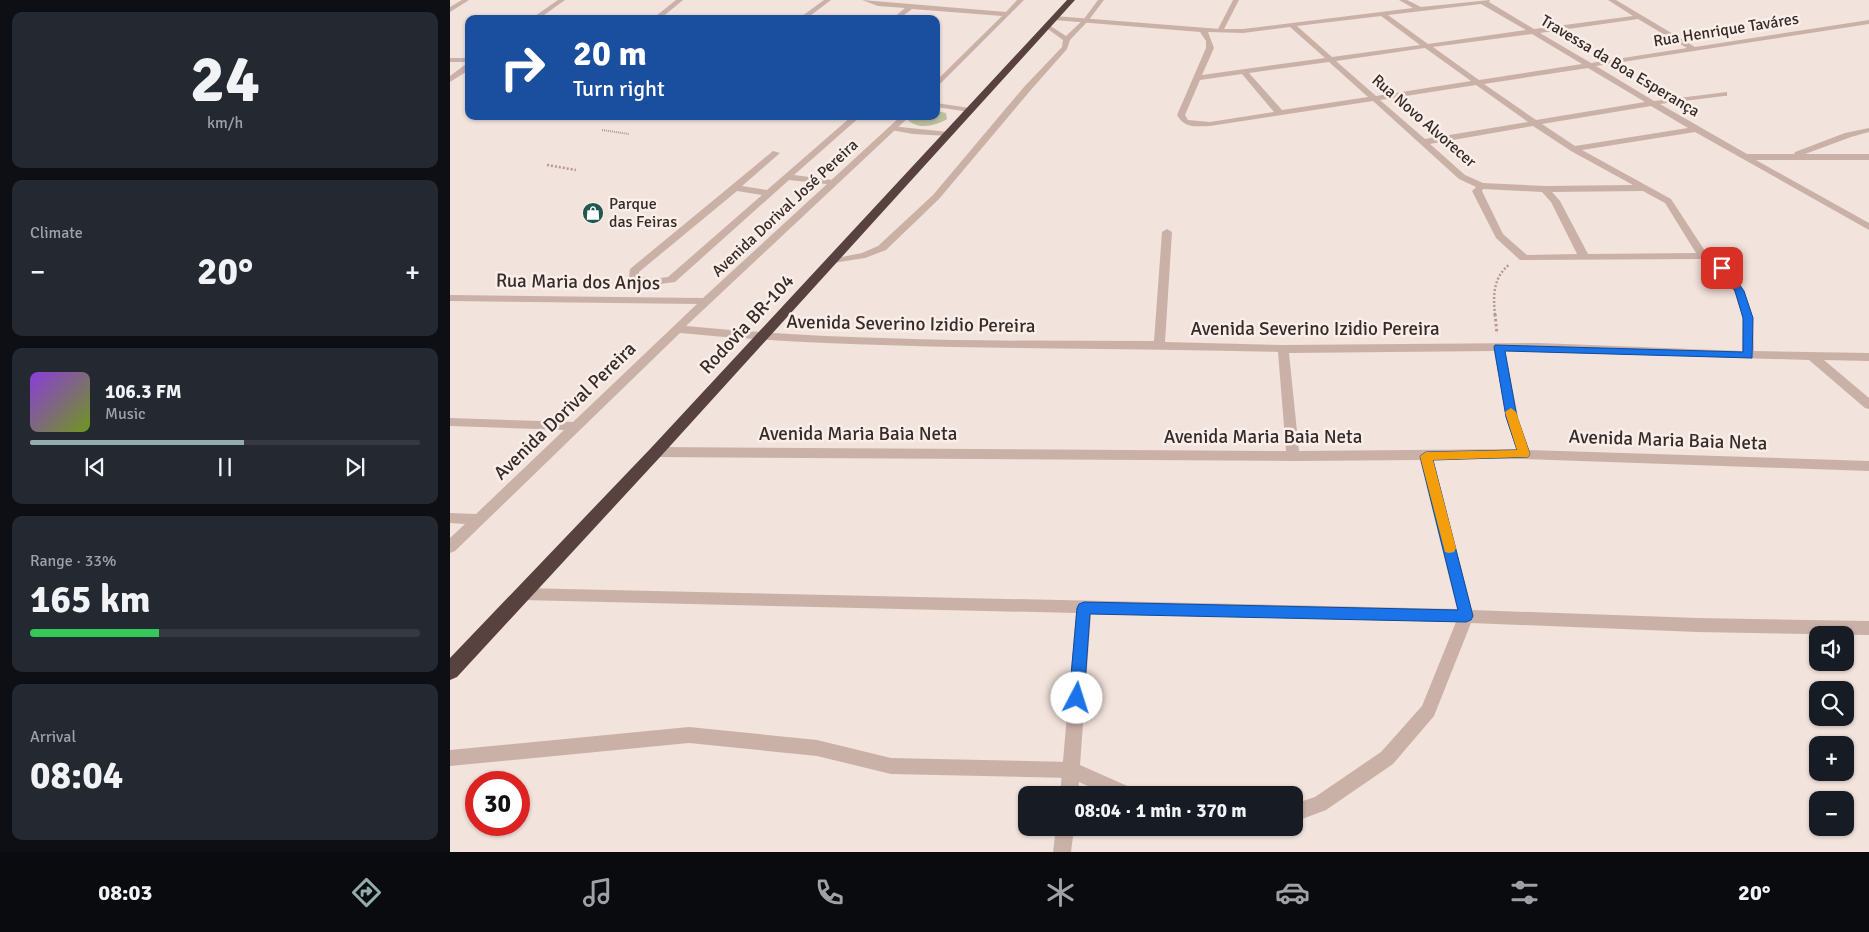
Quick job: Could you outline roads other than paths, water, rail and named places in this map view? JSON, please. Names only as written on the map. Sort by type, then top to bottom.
[{"type":"highway","name":"Rodovia BR-104","points":[[450,671],[656,452],[1070,0]]},
{"type":"street","points":[[450,10],[466,0]]},
{"type":"street","points":[[540,15],[562,0]]},
{"type":"street","points":[[660,15],[680,0]]},
{"type":"street","points":[[807,15],[828,0]]},
{"type":"street","points":[[865,0],[878,4],[1008,14]]},
{"type":"street","points":[[900,15],[920,0]]},
{"type":"street","points":[[940,78],[1022,0]]},
{"type":"street","points":[[831,262],[865,255],[882,248],[936,197],[1027,89],[1059,56],[1065,48],[1067,39],[1102,0]]},
{"type":"street","points":[[1220,31],[1236,0]]},
{"type":"street","points":[[1402,0],[1420,9]]},
{"type":"street","points":[[1054,18],[1202,30],[1243,31],[1493,0]]},
{"type":"street","points":[[1611,0],[1694,49]]},
{"type":"street","name":"Travessa da Boa Esperança","points":[[1482,1],[1696,129],[1869,227]]},
{"type":"street","points":[[1383,14],[1536,124],[1574,149],[1647,188],[1668,202],[1703,256],[1722,268],[1739,291],[1748,318],[1748,356]]},
{"type":"street","points":[[1196,78],[1638,17]]},
{"type":"street","name":"Rua Henrique Taváres","points":[[1196,78],[1181,115],[1182,119],[1190,124],[1210,124],[1869,22]]},
{"type":"street","points":[[1047,26],[1067,39]]},
{"type":"street","name":"Rua Novo Alvorecer","points":[[1292,26],[1376,98],[1462,177],[1480,186],[1647,188]]},
{"type":"street","points":[[1196,78],[1210,48],[1209,41],[1202,30]]},
{"type":"street","points":[[450,60],[465,60]]},
{"type":"street","points":[[450,80],[465,69]]},
{"type":"street","points":[[1244,72],[1280,114]]},
{"type":"street","points":[[1424,142],[1653,103],[1724,94]]},
{"type":"street","points":[[940,105],[970,110]]},
{"type":"street","points":[[776,153],[634,271],[634,277],[651,282],[671,280],[852,120]]},
{"type":"street","name":"Avenida Dorival José Pereira","points":[[706,301],[902,120]]},
{"type":"street","points":[[894,128],[914,132],[948,134]]},
{"type":"street","points":[[1574,149],[1696,129]]},
{"type":"street","points":[[1794,155],[1848,134],[1869,130]]},
{"type":"street","points":[[1745,157],[1794,155],[1869,157]]},
{"type":"street","points":[[787,177],[832,183]]},
{"type":"street","points":[[1480,186],[1477,192],[1479,198],[1499,236],[1524,258],[1703,256]]},
{"type":"street","points":[[735,188],[769,193]]},
{"type":"street","points":[[1545,188],[1555,201],[1584,257]]},
{"type":"street","points":[[1159,345],[1168,232]]},
{"type":"street","name":"Rua Maria dos Anjos","points":[[450,298],[706,301]]},
{"type":"street","name":"Avenida Dorival Pereira","points":[[450,547],[706,301]]},
{"type":"street","name":"Avenida Severino Izidio Pereira","points":[[677,329],[761,337],[954,344],[1159,345],[1282,349],[1499,347],[1748,356],[1869,357]]},
{"type":"street","points":[[1499,347],[1512,417],[1524,454]]},
{"type":"street","points":[[1282,349],[1293,456]]},
{"type":"street","points":[[1812,356],[1869,405]]},
{"type":"street","points":[[450,422],[577,426]]},
{"type":"street","name":"Avenida Maria Baia Neta","points":[[656,452],[1293,456],[1524,454],[1869,466]]},
{"type":"street","points":[[1303,810],[1320,804],[1387,758],[1428,711],[1466,616],[1426,456]]},
{"type":"street","points":[[450,518],[479,518]]},
{"type":"street","points":[[521,594],[1466,616],[1869,628]]},
{"type":"street","points":[[1069,786],[1084,608]]},
{"type":"street","points":[[450,758],[689,735],[817,748],[890,766],[1071,770],[1107,786]]},
{"type":"street","points":[[1062,852],[1064,836]]},
{"type":"place","name":"Parque das Feiras","points":[[593,213]]}]
